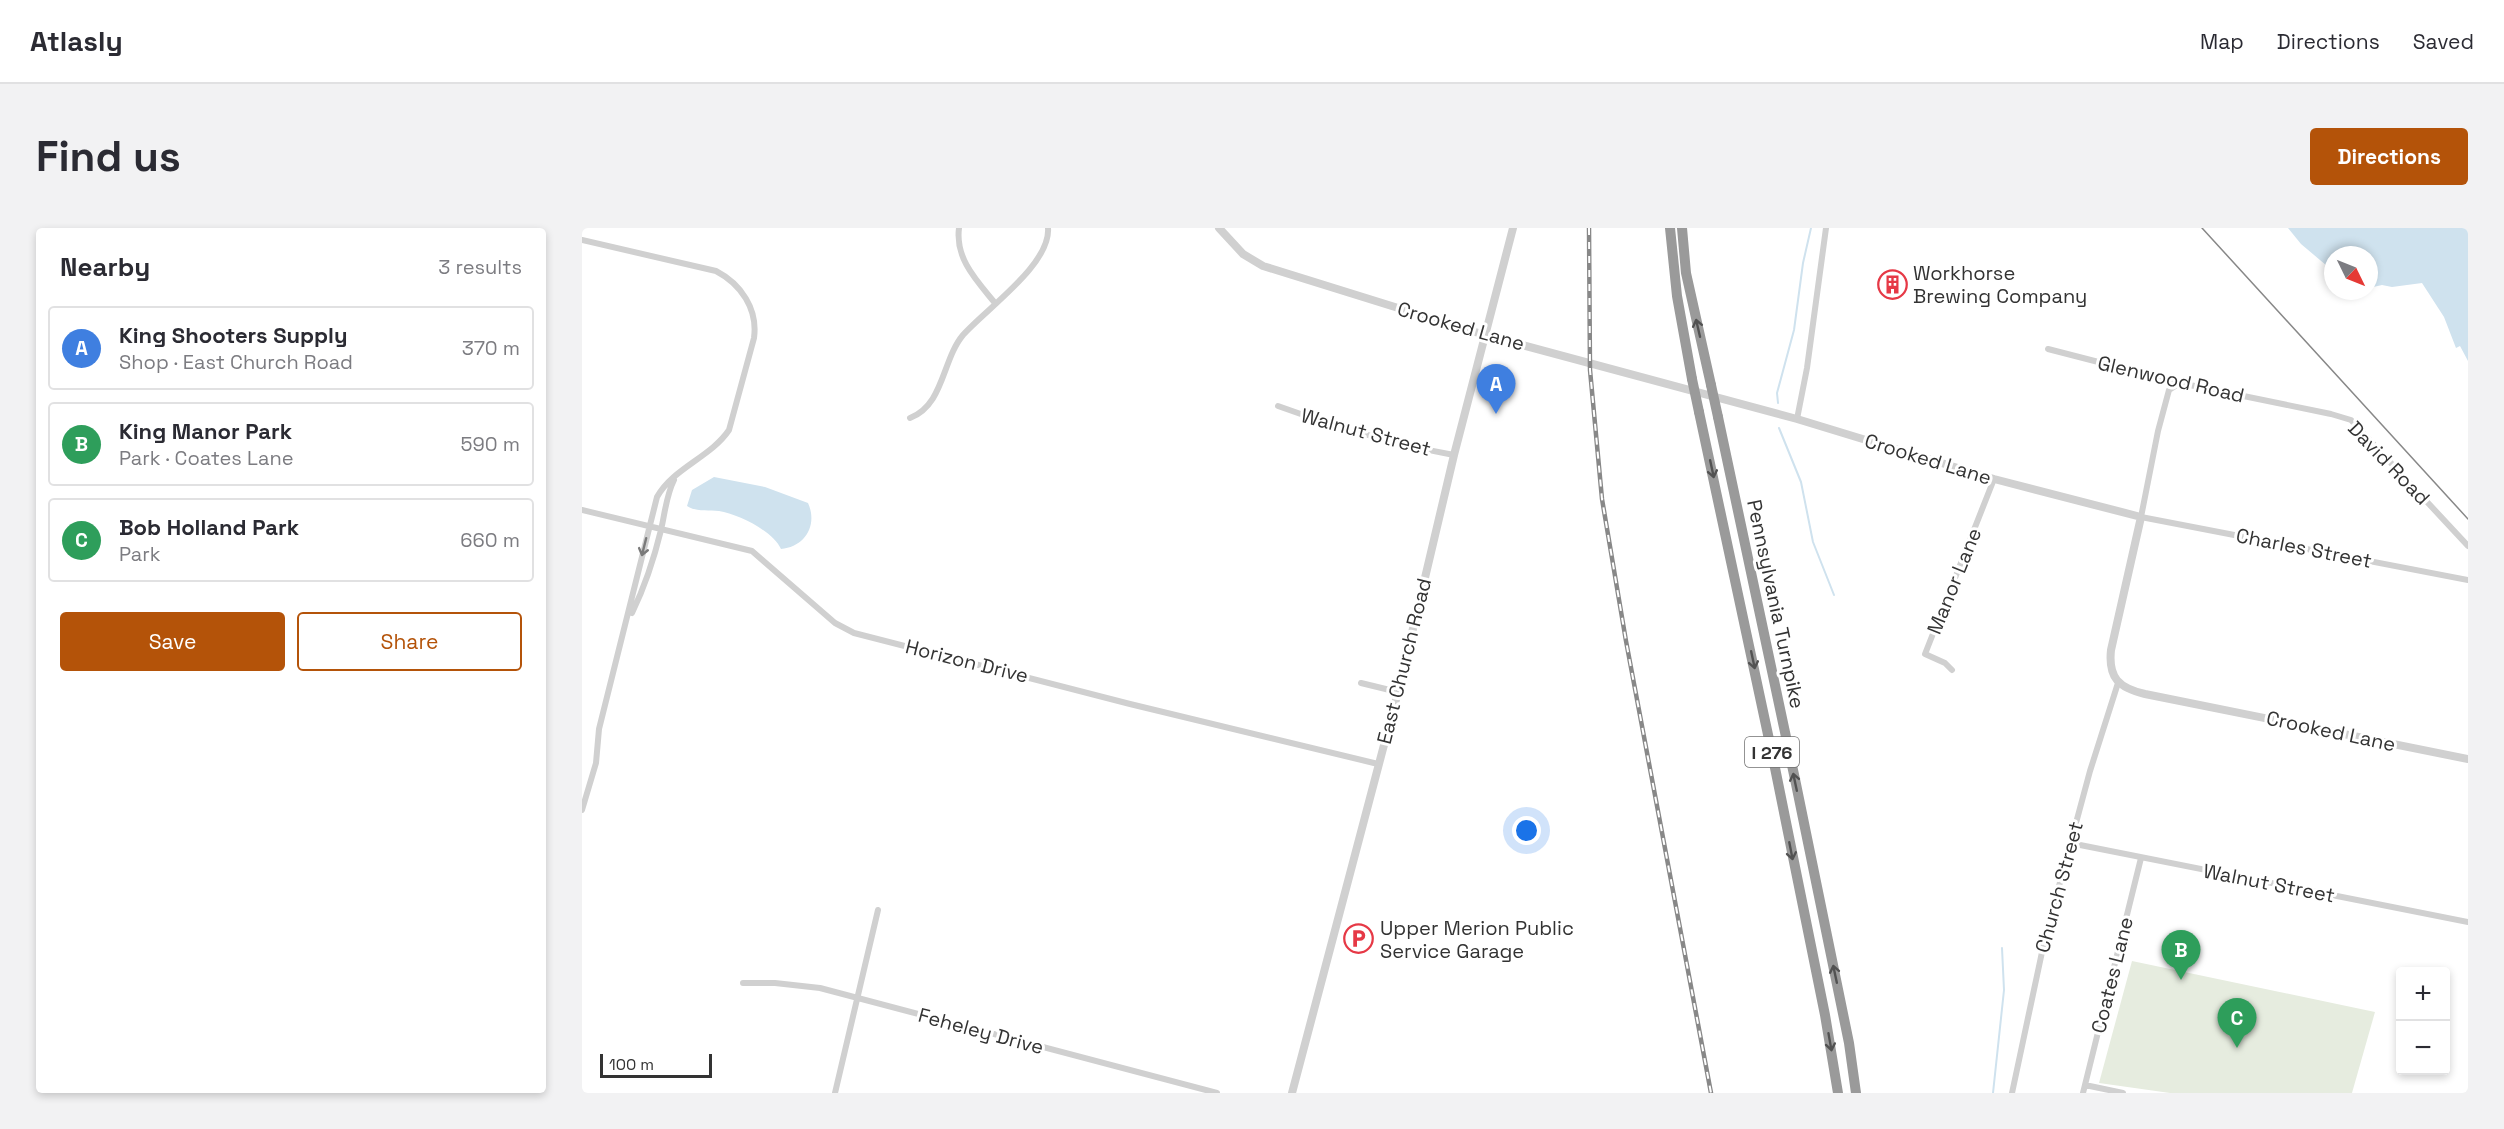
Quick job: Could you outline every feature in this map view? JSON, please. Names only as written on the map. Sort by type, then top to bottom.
[{"type":"highway","name":"Pennsylvania Turnpike","points":[[1670,228],[1677,296],[1692,379],[1773,758],[1825,1015],[1838,1093]]},
{"type":"highway","name":"Pennsylvania Turnpike","points":[[1682,228],[1686,273],[1796,784],[1849,1043],[1856,1093]]},
{"type":"street","points":[[959,228],[958,243],[963,259],[995,303]]},
{"type":"street","points":[[910,418],[921,413],[932,402],[948,358],[956,344],[1038,259],[1048,240],[1048,228]]},
{"type":"street","name":"Crooked Lane","points":[[1219,228],[1243,254],[1263,266],[1485,335],[1797,419],[1994,479],[2141,517]]},
{"type":"street","name":"East Church Road","points":[[1292,1093],[1398,692],[1454,454],[1513,228]]},
{"type":"street","points":[[1797,419],[1807,368],[1827,228]]},
{"type":"street","points":[[582,240],[716,271],[728,277],[739,287],[749,304],[754,332],[731,426],[720,440],[665,485],[657,497],[599,729],[596,763],[582,810]]},
{"type":"street","name":"Glenwood Road","points":[[2048,349],[2180,383],[2294,407]]},
{"type":"street","points":[[2118,683],[2112,672],[2111,650],[2158,430],[2169,390],[2180,383]]},
{"type":"street","name":"Walnut Street","points":[[1278,406],[1336,428],[1409,446],[1454,454]]},
{"type":"street","name":"David Road","points":[[2294,407],[2351,420],[2468,546]]},
{"type":"street","points":[[627,623],[645,586],[661,529],[668,493],[676,477]]},
{"type":"street","name":"Manor Lane","points":[[1952,670],[1945,663],[1925,654],[1994,479]]},
{"type":"street","name":"Horizon Drive","points":[[582,510],[753,551],[834,623],[854,633],[1378,764]]},
{"type":"street","name":"Charles Street","points":[[2141,517],[2468,580]]},
{"type":"street","points":[[1361,683],[1398,692]]},
{"type":"street","name":"Crooked Lane","points":[[2118,683],[2130,691],[2468,759]]},
{"type":"street","name":"Church Street","points":[[2012,1093],[2045,938],[2070,843],[2118,683]]},
{"type":"street","name":"Walnut Street","points":[[2070,843],[2468,922]]},
{"type":"street","name":"Coates Lane","points":[[2083,1093],[2141,858]]},
{"type":"street","points":[[835,1093],[878,909]]},
{"type":"street","name":"Feheley Drive","points":[[742,983],[801,984],[1217,1093]]},
{"type":"street","points":[[2085,1084],[2123,1093]]},
{"type":"shaded area","points":[[2132,961],[2375,1012],[2352,1093],[2170,1093],[2099,1083]]},
{"type":"water","points":[[2288,228],[2468,228],[2468,361],[2460,346],[2456,348],[2444,317],[2422,283],[2392,287],[2378,286],[2378,246],[2324,246],[2324,263],[2301,244]]},
{"type":"water","points":[[714,477],[765,487],[808,503],[811,519],[807,534],[797,544],[781,549],[771,536],[745,520],[719,511],[698,510],[687,506],[692,490]]},
{"type":"waterway","points":[[1778,403],[1777,393],[1794,330],[1803,263],[1811,228]]},
{"type":"waterway","points":[[1779,428],[1801,482],[1813,542],[1834,595]]},
{"type":"waterway","points":[[1993,1093],[2004,990],[2002,948]]},
{"type":"tram line","points":[[2202,228],[2468,519]]},
{"type":"railway","points":[[1589,228],[1590,370],[1602,499],[1626,641],[1711,1093]]},
{"type":"place","name":"Workhorse Brewing Company","points":[[1892,284]]},
{"type":"place","name":"King Shooters Supply","points":[[1496,414]]},
{"type":"place","name":"Upper Merion Public Service Garage","points":[[1359,939]]},
{"type":"place","name":"King Manor Park","points":[[2181,980]]},
{"type":"place","name":"Bob Holland Park","points":[[2237,1048]]}]
